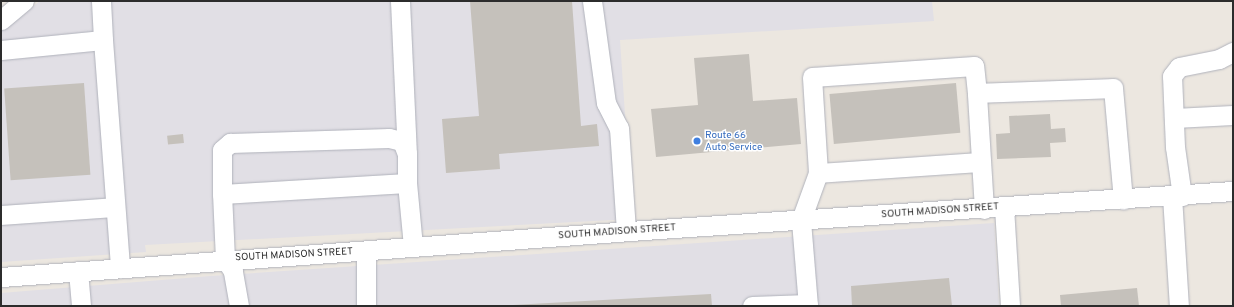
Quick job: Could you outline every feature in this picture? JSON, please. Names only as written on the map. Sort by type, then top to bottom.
[{"type":"street","points":[[1,20],[24,1]]},
{"type":"street","points":[[101,1],[120,268]]},
{"type":"street","points":[[400,1],[407,183],[413,247]]},
{"type":"street","points":[[592,1],[606,103],[619,128],[626,231]]},
{"type":"street","points":[[1,50],[103,40]]},
{"type":"street","points":[[1179,306],[1177,196],[1172,76],[1178,67],[1219,59],[1233,52]]},
{"type":"street","points":[[752,306],[808,305],[802,220],[818,173],[812,77],[974,66],[984,209]]},
{"type":"street","points":[[977,93],[1114,88],[1123,200]]},
{"type":"street","points":[[1174,118],[1233,115]]},
{"type":"street","points":[[239,306],[233,271],[224,259],[222,150],[230,143],[389,138],[402,141],[407,154]]},
{"type":"street","points":[[818,173],[981,162]]},
{"type":"street","points":[[222,194],[407,183]]},
{"type":"street","name":"SOUTH MADISON STREET","points":[[1,277],[224,259],[366,251],[626,231],[1123,200],[1233,191]]},
{"type":"street","points":[[1,215],[115,207]]},
{"type":"street","points":[[1004,207],[1010,306]]},
{"type":"street","points":[[366,251],[366,306]]},
{"type":"street","points":[[78,271],[81,306]]},
{"type":"shaded area","points":[[40,1],[932,1],[934,21],[620,40],[632,219],[145,245],[146,252],[1,262],[1,31]]},
{"type":"shaded area","points":[[994,223],[999,306],[1,306],[1,293],[211,276]]},
{"type":"building","points":[[470,1],[572,1],[581,126],[597,124],[599,146],[499,154],[500,169],[446,173],[442,119],[479,116]]},
{"type":"building","points":[[749,54],[753,101],[797,98],[801,144],[656,157],[651,109],[698,105],[694,58]]},
{"type":"building","points":[[84,83],[90,175],[11,180],[4,89]]},
{"type":"building","points":[[956,83],[960,133],[834,144],[829,94]]},
{"type":"building","points":[[1050,114],[1051,129],[1065,128],[1066,142],[1050,143],[1051,157],[997,159],[996,134],[1010,133],[1009,116]]},
{"type":"building","points":[[183,134],[184,143],[168,145],[167,136]]},
{"type":"building","points":[[949,278],[952,306],[852,306],[851,286]]},
{"type":"building","points":[[1137,288],[1139,306],[1061,306],[1060,295]]},
{"type":"building","points":[[711,294],[712,306],[513,306],[513,305]]},
{"type":"place","name":"Route 66 Auto Service","points":[[697,141]]}]
